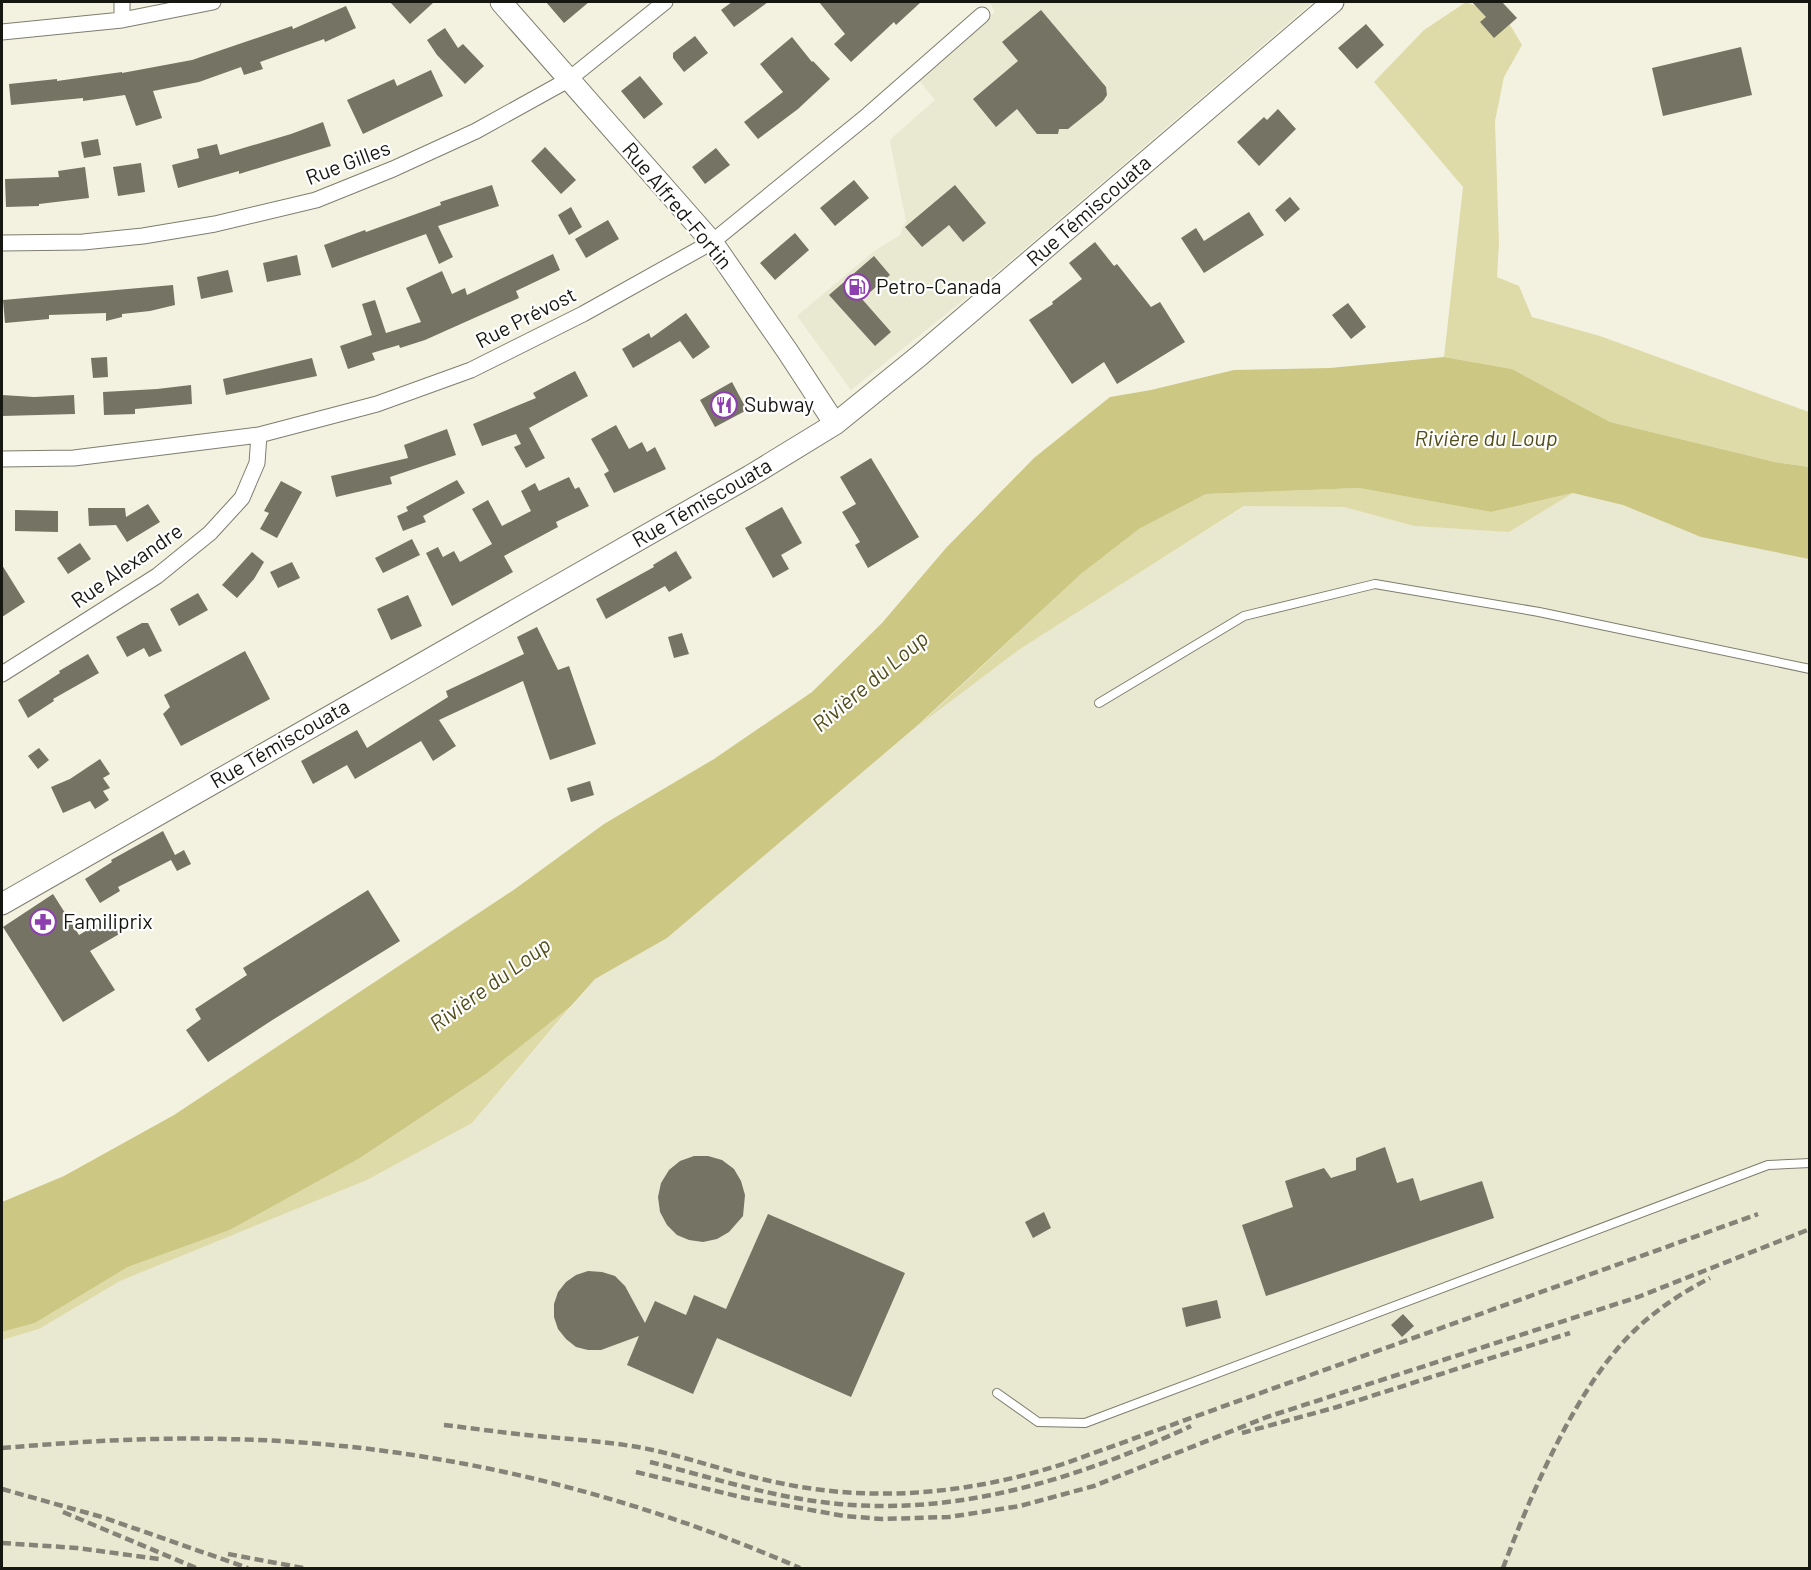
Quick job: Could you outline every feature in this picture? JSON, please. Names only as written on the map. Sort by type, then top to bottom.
[{"type":"main road","name":"Rue Alfred-Fortin","points":[[501,2],[712,242],[835,424]]},
{"type":"main road","name":"Rue Témiscouata","points":[[2,904],[750,476],[835,424],[919,356],[1333,2]]},
{"type":"street","points":[[122,2],[122,20]]},
{"type":"street","points":[[2,32],[122,20],[213,2]]},
{"type":"street","name":"Rue Gilles","points":[[2,243],[82,242],[143,236],[215,224],[316,200],[393,169],[476,131],[568,80],[665,2]]},
{"type":"street","name":"Rue Prévost","points":[[2,459],[74,458],[259,435],[377,404],[471,370],[583,314],[712,242],[868,115],[982,15]]},
{"type":"street","name":"Rue Alexandre","points":[[2,674],[157,576],[210,533],[242,498],[257,464],[259,435]]},
{"type":"lane","points":[[1099,703],[1244,616],[1376,584],[1539,612],[1809,669]]},
{"type":"lane","points":[[997,1393],[1038,1422],[1085,1423],[1768,1165],[1809,1163]]},
{"type":"shaded area","points":[[989,2],[1313,2],[981,286],[851,390],[797,316],[873,252],[900,235],[906,221],[890,142],[935,100],[918,79],[995,12]]},
{"type":"shaded area","points":[[1466,2],[1506,18],[1522,45],[1504,77],[1495,121],[1499,243],[1497,277],[1519,286],[1532,317],[1600,336],[1809,412],[1809,467],[1775,462],[1610,422],[1512,369],[1444,357],[1463,187],[1374,82],[1424,30]]},
{"type":"shaded area","points":[[1359,488],[1491,512],[1573,493],[1509,532],[1414,526],[1344,507],[1244,506],[1020,649],[919,725],[1081,574],[1139,529],[1206,494]]},
{"type":"shaded area","points":[[1573,493],[1623,505],[1701,537],[1809,559],[1809,1568],[2,1568],[2,1340],[39,1329],[120,1281],[367,1180],[472,1123],[595,979],[667,938],[918,725],[1020,649],[1245,506],[1344,507],[1414,526],[1509,532]]},
{"type":"shaded area","points":[[571,1006],[472,1123],[367,1180],[120,1281],[39,1329],[2,1340],[2,1332],[35,1323],[128,1267],[230,1230],[360,1158],[486,1074]]},
{"type":"water","name":"Rivière du Loup","points":[[1444,357],[1512,369],[1610,422],[1775,462],[1809,467],[1809,559],[1701,537],[1623,505],[1573,493],[1491,512],[1359,488],[1206,494],[1139,529],[1081,574],[918,725],[667,938],[595,979],[571,1006],[486,1074],[360,1158],[230,1230],[128,1267],[35,1323],[2,1332],[2,1202],[64,1176],[174,1115],[515,889],[604,824],[714,759],[812,692],[882,623],[946,548],[1034,458],[1110,397],[1151,390],[1234,370],[1330,368]]},
{"type":"building","points":[[390,2],[434,2],[410,24]]},
{"type":"building","points":[[546,2],[589,2],[564,23]]},
{"type":"building","points":[[732,2],[768,2],[734,27],[721,10]]},
{"type":"building","points":[[819,2],[921,2],[896,25],[894,22],[851,62],[834,44],[845,34]]},
{"type":"building","points":[[1472,2],[1502,2],[1517,18],[1494,38],[1480,22],[1486,17]]},
{"type":"building","points":[[346,6],[356,28],[325,42],[324,39],[260,62],[263,69],[244,75],[241,67],[199,82],[153,91],[162,118],[136,126],[125,95],[83,101],[83,98],[11,105],[9,84],[122,73],[192,60],[292,26],[293,29]]},
{"type":"building","points":[[1041,10],[1106,87],[1107,95],[1103,101],[1068,129],[1059,129],[1058,134],[1037,134],[1017,109],[996,127],[973,99],[1018,61],[1002,42]]},
{"type":"building","points":[[1366,24],[1384,45],[1357,69],[1338,48]]},
{"type":"building","points":[[445,28],[458,48],[463,44],[484,66],[465,84],[437,55],[427,40]]},
{"type":"building","points":[[695,36],[708,53],[684,72],[673,58],[673,53]]},
{"type":"building","points":[[792,37],[812,62],[830,79],[798,109],[758,139],[744,122],[783,92],[760,64]]},
{"type":"building","points":[[1741,47],[1752,95],[1663,116],[1652,68]]},
{"type":"building","points":[[431,70],[443,96],[363,134],[347,100],[394,79],[397,86]]},
{"type":"building","points":[[640,76],[663,104],[644,119],[621,91]]},
{"type":"building","points":[[1278,109],[1296,129],[1259,166],[1237,142],[1264,117],[1267,120]]},
{"type":"building","points":[[323,122],[331,146],[239,174],[239,171],[178,188],[172,165],[199,158],[197,149],[217,144],[220,155]]},
{"type":"building","points":[[98,139],[101,155],[84,158],[81,142]]},
{"type":"building","points":[[545,147],[576,180],[561,194],[531,161]]},
{"type":"building","points":[[716,148],[730,165],[705,184],[692,167]]},
{"type":"building","points":[[141,163],[145,192],[118,196],[113,167]]},
{"type":"building","points":[[85,167],[89,198],[39,204],[39,206],[6,207],[5,179],[59,177],[58,171]]},
{"type":"building","points":[[854,180],[869,198],[835,226],[820,208]]},
{"type":"building","points":[[492,185],[499,206],[438,226],[453,257],[439,264],[426,234],[332,268],[324,245],[365,230],[366,232],[441,205],[440,202]]},
{"type":"building","points":[[955,185],[986,223],[963,242],[949,225],[922,247],[905,227]]},
{"type":"building","points":[[1290,197],[1300,209],[1285,222],[1275,210]]},
{"type":"building","points":[[571,207],[582,227],[569,235],[558,215]]},
{"type":"building","points":[[1249,212],[1264,235],[1204,273],[1181,238],[1196,228],[1204,241]]},
{"type":"building","points":[[608,220],[619,239],[586,258],[575,239]]},
{"type":"building","points":[[795,233],[809,250],[775,280],[760,263]]},
{"type":"building","points":[[1095,242],[1114,266],[1117,264],[1151,307],[1160,302],[1185,342],[1117,384],[1104,362],[1072,384],[1029,320],[1053,304],[1052,302],[1082,279],[1069,263]]},
{"type":"building","points":[[553,254],[560,270],[516,291],[519,298],[425,340],[400,348],[399,345],[372,353],[375,360],[348,369],[340,346],[372,335],[362,304],[375,300],[386,333],[421,322],[406,288],[442,271],[452,294],[465,288],[467,295]]},
{"type":"building","points":[[297,255],[301,275],[267,282],[263,263]]},
{"type":"building","name":"Petro-Canada","points":[[874,256],[890,275],[862,299],[891,332],[875,346],[829,295]]},
{"type":"building","points":[[228,270],[233,292],[201,299],[197,277]]},
{"type":"building","points":[[173,285],[175,305],[122,314],[122,317],[106,321],[106,313],[49,315],[49,319],[5,323],[3,300]]},
{"type":"building","points":[[1348,303],[1366,327],[1351,339],[1332,315]]},
{"type":"building","points":[[686,313],[710,347],[693,359],[680,341],[633,368],[622,349],[649,333],[651,338]]},
{"type":"building","points":[[107,357],[108,377],[93,378],[91,358]]},
{"type":"building","points":[[312,358],[317,376],[226,395],[223,379]]},
{"type":"building","points":[[575,371],[588,396],[529,428],[545,458],[526,468],[514,447],[521,444],[516,434],[482,446],[473,424],[536,398],[533,393]]},
{"type":"building","name":"Subway","points":[[732,382],[747,410],[715,427],[700,400]]},
{"type":"building","points":[[191,385],[192,404],[135,409],[135,414],[104,415],[103,392]]},
{"type":"building","points":[[2,395],[34,397],[74,395],[75,414],[2,416]]},
{"type":"building","points":[[616,425],[629,449],[642,442],[647,452],[655,447],[666,469],[614,493],[604,474],[609,471],[591,439]]},
{"type":"building","points":[[447,429],[456,455],[390,477],[392,484],[336,497],[331,476],[408,458],[404,445]]},
{"type":"building","points":[[871,458],[919,537],[868,568],[855,545],[860,542],[842,512],[856,504],[840,477]]},
{"type":"building","points":[[569,477],[575,489],[579,487],[589,506],[556,522],[558,527],[504,556],[513,572],[452,606],[426,553],[438,547],[443,557],[454,551],[460,562],[492,544],[472,509],[488,500],[502,526],[531,511],[521,491],[535,483],[539,491]]},
{"type":"building","points":[[457,480],[465,493],[423,516],[426,522],[403,531],[397,516],[408,511],[406,507]]},
{"type":"building","points":[[281,481],[302,492],[277,538],[260,529],[269,513],[264,511]]},
{"type":"building","points":[[148,504],[160,522],[127,542],[116,525],[89,526],[88,508],[125,508],[126,517]]},
{"type":"building","points":[[782,507],[802,543],[781,555],[789,569],[773,578],[745,528]]},
{"type":"building","points":[[15,510],[58,511],[58,532],[15,531]]},
{"type":"building","points":[[412,539],[420,555],[383,573],[375,558]]},
{"type":"building","points":[[80,543],[91,559],[68,574],[57,558]]},
{"type":"building","points":[[676,551],[692,578],[669,592],[665,586],[606,619],[596,599],[654,567],[653,565]]},
{"type":"building","points":[[252,552],[264,562],[254,579],[237,598],[222,585]]},
{"type":"building","points":[[292,562],[300,578],[278,588],[270,572]]},
{"type":"building","points":[[2,565],[25,602],[2,617]]},
{"type":"building","points":[[198,593],[208,610],[179,626],[170,609]]},
{"type":"building","points":[[408,595],[422,626],[391,640],[377,609]]},
{"type":"building","points":[[142,623],[148,623],[162,651],[149,657],[144,648],[127,657],[116,637]]},
{"type":"building","points":[[537,627],[558,670],[569,666],[596,744],[550,760],[523,681],[439,720],[456,746],[433,761],[421,741],[355,779],[347,765],[313,784],[301,761],[357,730],[367,748],[448,697],[446,691],[524,654],[517,637]]},
{"type":"building","points":[[682,633],[689,654],[674,658],[668,637]]},
{"type":"building","points":[[245,651],[270,699],[181,746],[163,714],[170,707],[164,695]]},
{"type":"building","points":[[88,654],[99,673],[53,699],[54,701],[28,718],[18,700]]},
{"type":"building","points":[[39,748],[49,760],[38,769],[28,756]]},
{"type":"building","points":[[100,759],[110,774],[103,778],[110,788],[103,791],[109,800],[95,809],[90,801],[63,813],[51,787],[70,779]]},
{"type":"building","points":[[590,781],[594,795],[571,802],[567,788]]},
{"type":"building","points":[[163,831],[175,855],[184,850],[191,864],[177,871],[171,860],[118,887],[120,891],[100,903],[85,879],[112,862],[111,860]]},
{"type":"building","points":[[368,890],[400,941],[208,1062],[186,1030],[201,1019],[195,1009],[247,975],[243,968]]},
{"type":"building","points":[[53,894],[79,935],[111,916],[121,933],[90,951],[115,990],[63,1022],[3,927]]},
{"type":"building","points":[[1385,1147],[1397,1183],[1413,1178],[1420,1201],[1482,1181],[1494,1218],[1266,1296],[1242,1225],[1293,1207],[1285,1181],[1324,1168],[1331,1178],[1356,1170],[1356,1158]]},
{"type":"building","points":[[694,1156],[708,1156],[722,1160],[734,1169],[745,1195],[743,1216],[729,1232],[717,1239],[703,1242],[677,1235],[667,1225],[660,1212],[658,1197],[661,1183],[669,1170],[680,1161]]},
{"type":"building","points":[[1044,1212],[1051,1228],[1033,1238],[1025,1222]]},
{"type":"building","points":[[768,1214],[905,1273],[851,1397],[717,1338],[693,1394],[627,1365],[639,1336],[601,1350],[588,1350],[576,1347],[558,1329],[554,1317],[554,1304],[558,1292],[576,1275],[588,1271],[615,1276],[625,1286],[645,1323],[655,1301],[686,1315],[694,1295],[726,1309]]},
{"type":"building","points":[[1217,1300],[1221,1318],[1186,1327],[1182,1308]]},
{"type":"building","points":[[1403,1314],[1414,1326],[1402,1337],[1391,1325]]},
{"type":"railway","points":[[444,1425],[643,1448],[750,1476],[842,1492],[879,1494],[955,1489],[992,1483],[1066,1463],[1758,1214]]},
{"type":"railway","points":[[636,1472],[745,1498],[844,1516],[882,1519],[949,1517],[1020,1506],[1094,1486],[1267,1417],[1638,1297],[1810,1229]]},
{"type":"railway","points":[[1503,1568],[1542,1475],[1575,1410],[1594,1380],[1614,1353],[1643,1322],[1671,1301],[1710,1278]]},
{"type":"railway","points":[[1242,1433],[1337,1407],[1570,1333]]},
{"type":"railway","points":[[650,1462],[800,1499],[870,1506],[917,1505],[965,1500],[1011,1491],[1057,1478],[1103,1463],[1191,1426]]},
{"type":"railway","points":[[2,1448],[112,1440],[224,1439],[298,1442],[372,1449],[445,1460],[590,1493],[661,1515],[800,1568]]},
{"type":"railway","points":[[2,1489],[102,1517],[248,1568]]},
{"type":"railway","points":[[63,1512],[196,1568]]},
{"type":"railway","points":[[2,1543],[77,1548],[159,1559]]},
{"type":"railway","points":[[228,1554],[303,1568]]},
{"type":"place","name":"Petro-Canada","points":[[857,287]]},
{"type":"place","name":"Subway","points":[[724,405]]},
{"type":"place","name":"Familiprix","points":[[43,922]]}]
